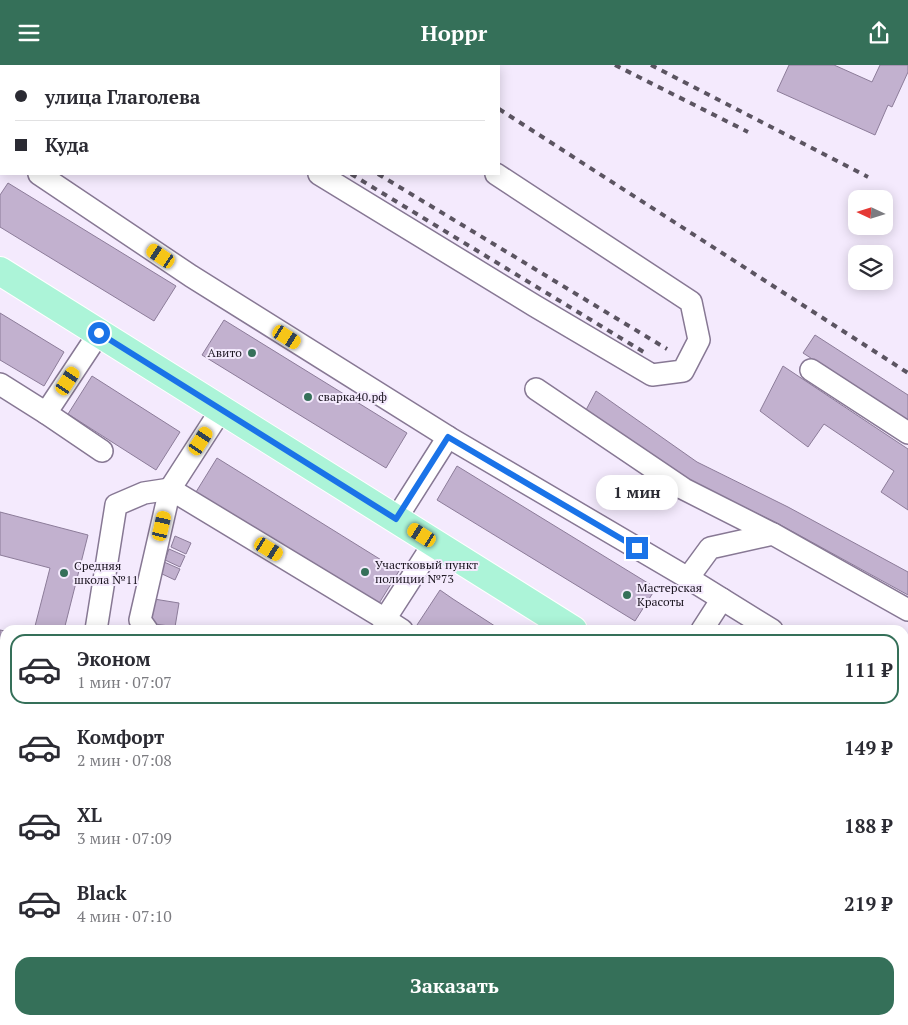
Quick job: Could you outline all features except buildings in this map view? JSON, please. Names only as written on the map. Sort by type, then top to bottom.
[{"type":"main road","points":[[0,271],[565,625]]},
{"type":"lane","points":[[40,175],[191,276],[448,437],[688,578],[764,625]]},
{"type":"lane","points":[[321,175],[652,375],[683,371],[699,340],[692,302],[498,175]]},
{"type":"lane","points":[[46,413],[99,333]]},
{"type":"lane","points":[[811,371],[908,433]]},
{"type":"lane","points":[[0,384],[102,451]]},
{"type":"lane","points":[[536,389],[684,489],[773,534],[908,610]]},
{"type":"lane","points":[[144,625],[140,620],[170,489],[221,410]]},
{"type":"lane","points":[[396,519],[448,437]]},
{"type":"lane","points":[[97,625],[116,505],[144,493],[170,489],[387,625]]},
{"type":"lane","points":[[688,578],[710,548],[773,534]]},
{"type":"lane","points":[[391,625],[434,543]]},
{"type":"lane","points":[[705,625],[722,599]]},
{"type":"railway","points":[[615,65],[748,132]]},
{"type":"railway","points":[[651,65],[868,177]]},
{"type":"railway","points":[[500,110],[908,373]]},
{"type":"railway","points":[[353,175],[647,354]]},
{"type":"railway","points":[[380,175],[667,349]]},
{"type":"place","name":"Авито","points":[[252,353]]},
{"type":"place","name":"сварка40.рф","points":[[308,397]]},
{"type":"place","name":"Участковый пункт полиции №73","points":[[365,572]]},
{"type":"place","name":"Средняя школа №11","points":[[64,573]]},
{"type":"place","name":"Мастерская Красоты","points":[[627,595]]},
{"type":"route","points":[[99,333],[396,519],[448,437],[637,548]]}]
